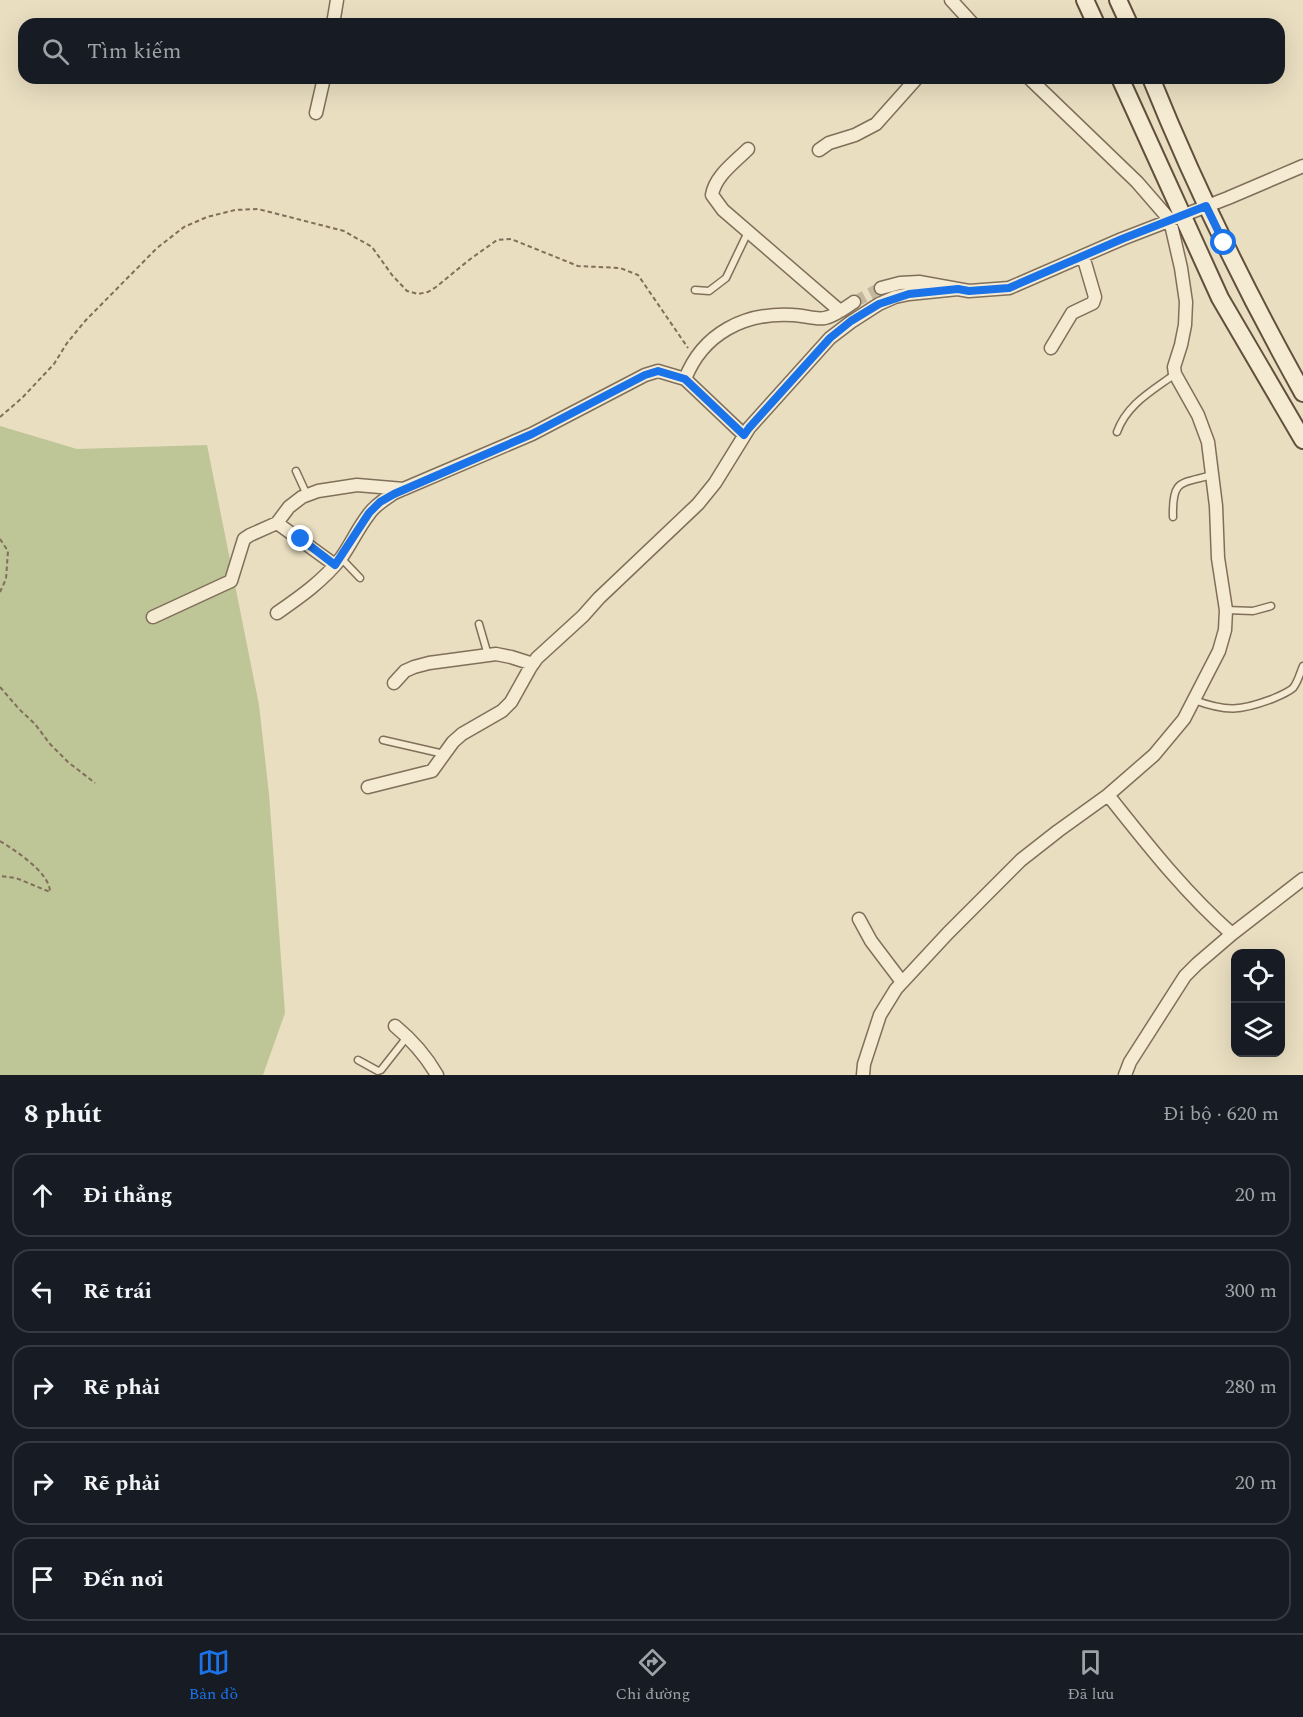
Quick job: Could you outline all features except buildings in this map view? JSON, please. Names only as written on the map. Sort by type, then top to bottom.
[{"type":"main road","points":[[1085,0],[1093,18]]},
{"type":"main road","points":[[1118,0],[1126,18]]},
{"type":"main road","points":[[1122,84],[1177,218],[1220,298],[1303,440]]},
{"type":"main road","points":[[1153,84],[1206,206],[1260,316],[1303,393]]},
{"type":"street","points":[[334,18],[337,0]]},
{"type":"street","points":[[951,0],[965,18]]},
{"type":"street","points":[[316,113],[323,84]]},
{"type":"street","points":[[819,150],[829,143],[855,135],[876,124],[912,84]]},
{"type":"street","points":[[864,1075],[864,1064],[880,1015],[896,989],[1021,860],[1108,795],[1154,755],[1176,730],[1219,651],[1225,630],[1226,610],[1218,558],[1213,475],[1208,442],[1198,415],[1174,374],[1185,326],[1186,302],[1177,218],[1035,84]]},
{"type":"street","points":[[748,149],[713,186],[712,195],[723,210],[840,311]]},
{"type":"street","points":[[881,288],[900,283],[919,282],[969,291],[1009,288],[1122,239],[1303,166]]},
{"type":"street","points":[[1051,348],[1068,317],[1076,310],[1093,303],[1095,297],[1083,256]]},
{"type":"street","points":[[368,787],[432,771],[453,742],[462,734],[502,711],[511,702],[533,664],[698,504],[715,483],[744,435],[830,338],[851,321],[879,304],[896,297],[958,289]]},
{"type":"street","points":[[685,379],[695,357],[712,339],[728,327],[744,320],[791,315],[824,318],[854,302]]},
{"type":"street","points":[[277,613],[303,595],[338,561],[369,513],[380,502],[404,489],[532,434],[645,375],[658,371],[685,379],[744,435]]},
{"type":"street","points":[[153,617],[231,581],[244,539],[277,523],[289,507],[307,495],[357,485],[404,489]]},
{"type":"street","points":[[277,523],[338,561]]},
{"type":"street","points":[[394,683],[405,671],[414,666],[496,654],[533,664]]},
{"type":"street","points":[[1108,795],[1173,876],[1206,911],[1232,934]]},
{"type":"street","points":[[1125,1075],[1130,1062],[1185,976],[1232,934],[1303,879]]},
{"type":"street","points":[[859,919],[870,941],[902,982]]},
{"type":"street","points":[[395,1026],[425,1056],[437,1075]]},
{"type":"lane","points":[[695,290],[709,291],[726,278],[748,232]]},
{"type":"lane","points":[[1117,432],[1121,421],[1131,407],[1174,374]]},
{"type":"lane","points":[[296,471],[307,495]]},
{"type":"lane","points":[[1173,517],[1172,498],[1180,484],[1213,475]]},
{"type":"lane","points":[[338,561],[360,578]]},
{"type":"lane","points":[[1226,610],[1248,612],[1271,606]]},
{"type":"lane","points":[[479,624],[488,656]]},
{"type":"lane","points":[[1193,700],[1229,710],[1254,706],[1292,689],[1303,666]]},
{"type":"lane","points":[[382,740],[444,754]]},
{"type":"lane","points":[[358,1060],[378,1071],[381,1070],[408,1037]]},
{"type":"path","points":[[0,417],[54,364],[67,342],[86,320],[157,248],[184,227],[207,217],[235,210],[258,209],[344,231],[372,247],[407,291],[418,294],[436,287],[497,240],[511,239],[578,267],[620,268],[638,275],[695,357]]},
{"type":"path","points":[[0,539],[8,551],[6,579],[0,592]]},
{"type":"path","points":[[0,687],[35,724],[50,744],[68,762],[95,783]]},
{"type":"path","points":[[0,842],[40,872],[50,885],[50,892],[16,878],[0,876]]},
{"type":"green space","points":[[0,426],[77,449],[207,445],[259,705],[269,794],[285,1013],[263,1075],[0,1075]]},
{"type":"tunnel","points":[[854,302],[881,288]]},
{"type":"route","points":[[301,539],[335,565],[369,513],[380,502],[532,434],[645,375],[658,371],[685,379],[744,435],[830,338],[851,321],[879,304],[896,297],[958,289],[986,291],[1009,288],[1122,239],[1206,206],[1224,243]]}]
